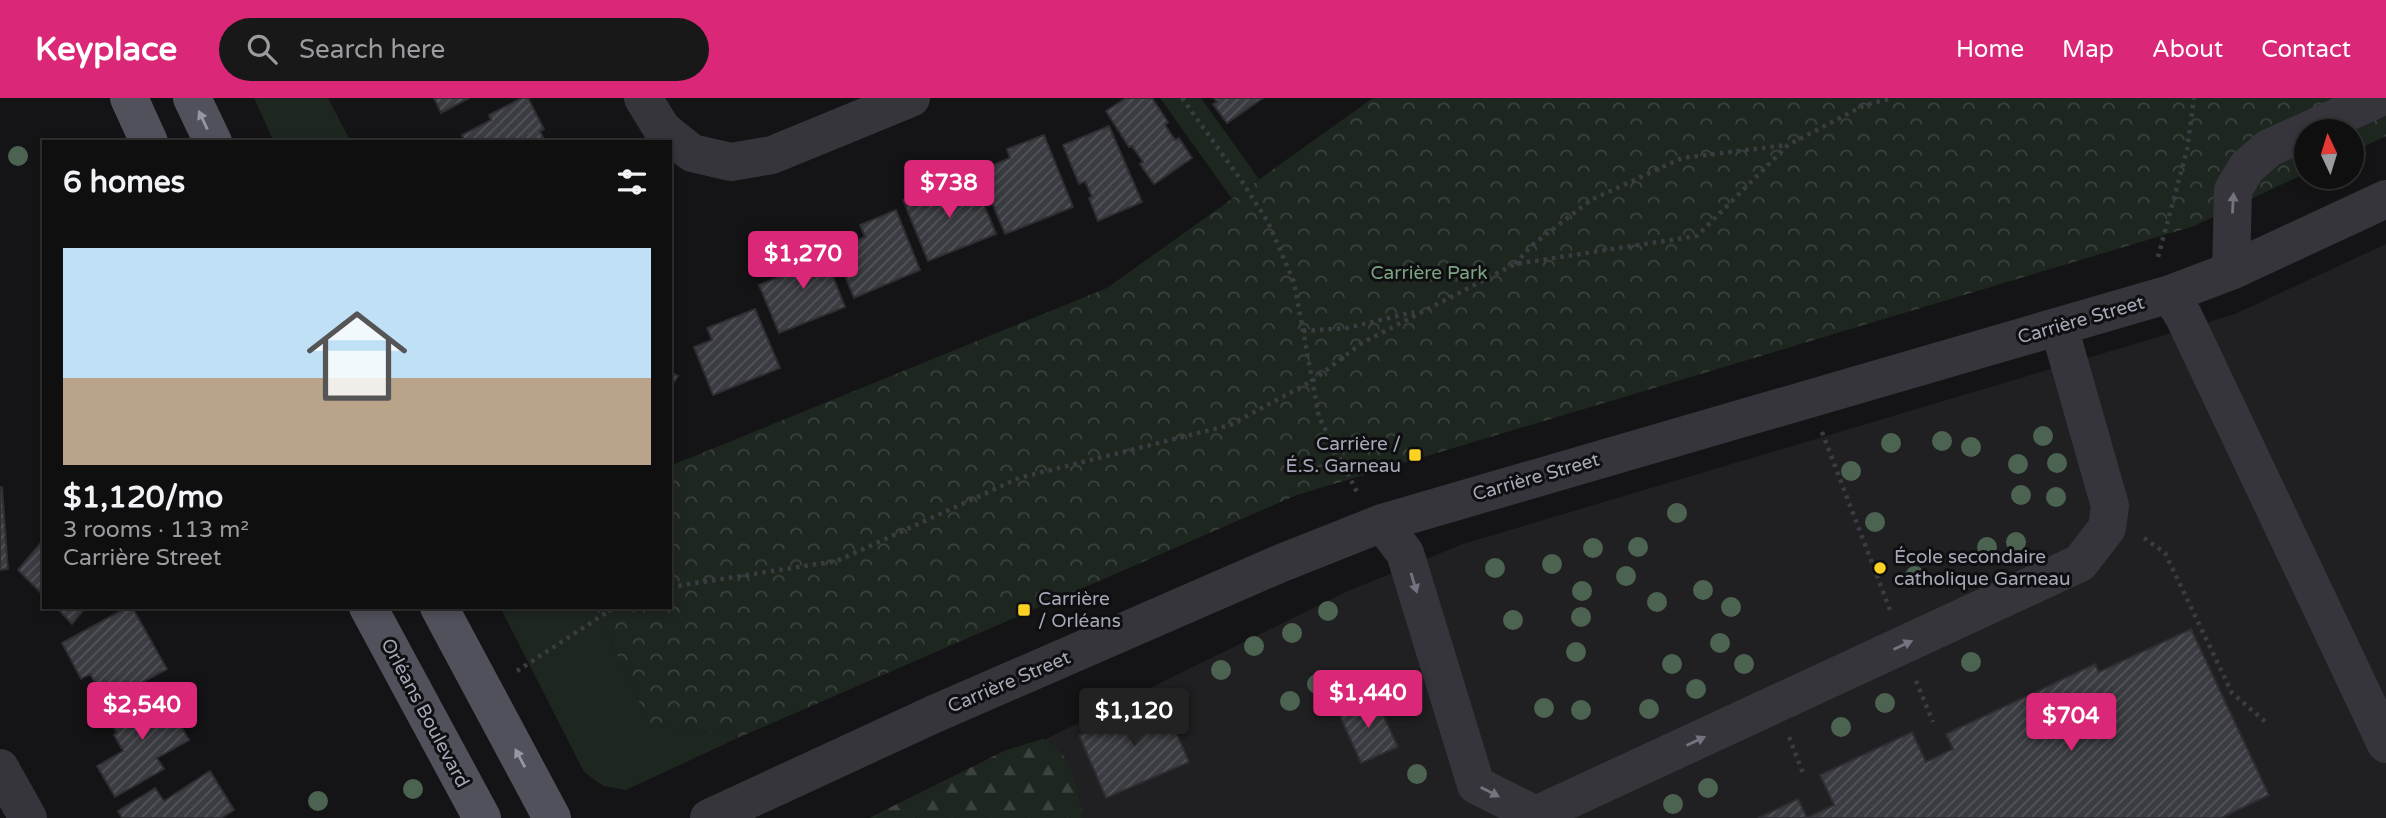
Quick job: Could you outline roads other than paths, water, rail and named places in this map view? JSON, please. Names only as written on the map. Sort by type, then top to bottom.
[{"type":"main road","points":[[130,98],[148,140]]},
{"type":"main road","points":[[192,98],[212,140]]},
{"type":"main road","name":"Orléans Boulevard","points":[[369,609],[482,818]]},
{"type":"main road","points":[[440,609],[552,818]]},
{"type":"street","points":[[643,98],[662,129],[692,153],[731,162],[772,155],[911,98]]},
{"type":"street","points":[[2231,271],[2233,190],[2247,167],[2269,148],[2379,98]]},
{"type":"street","name":"Carrière Street","points":[[709,818],[932,715],[1279,564],[1378,525],[2170,294],[2231,271],[2386,199]]},
{"type":"street","points":[[2170,294],[2184,317],[2386,744]]},
{"type":"street","points":[[1378,525],[1405,553],[1476,785],[1536,815],[2080,563],[2106,528],[2110,506],[2059,327]]},
{"type":"street","points":[[0,768],[28,818]]},
{"type":"place","name":"Carrière / É.S. Garneau","points":[[1415,455]]},
{"type":"place","name":"École secondaire catholique Garneau","points":[[1880,568]]},
{"type":"place","name":"Carrière / Orléans","points":[[1024,610]]},
{"type":"park label","name":"Carrière Park","points":[[1429,273]]}]
